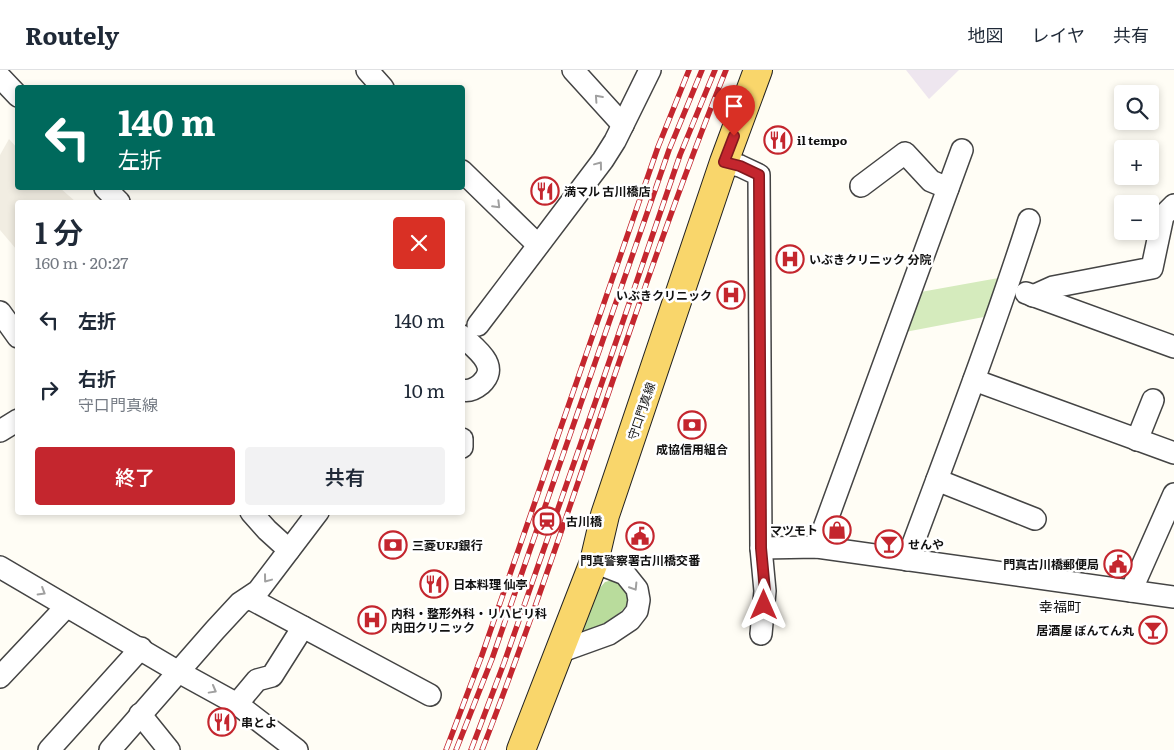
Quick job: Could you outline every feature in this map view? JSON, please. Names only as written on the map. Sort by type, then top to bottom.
[{"type":"main road","name":"守口門真線","points":[[521,750],[594,562],[605,515],[724,162],[758,70]]},
{"type":"street","points":[[367,70],[380,85]]},
{"type":"street","points":[[573,70],[623,125]]},
{"type":"street","points":[[465,390],[471,391],[486,379],[489,368],[470,331],[603,160],[615,141],[650,70]]},
{"type":"street","points":[[0,77],[15,93]]},
{"type":"street","points":[[816,547],[962,150]]},
{"type":"street","points":[[861,186],[906,153],[931,182],[948,188]]},
{"type":"street","points":[[724,162],[740,166],[759,175],[761,548],[765,591],[761,634]]},
{"type":"street","points":[[465,174],[538,245]]},
{"type":"street","points":[[107,190],[117,200]]},
{"type":"street","points":[[1033,296],[1053,287],[1152,268],[1163,216],[1174,205]]},
{"type":"street","points":[[907,560],[1008,287],[1029,220]]},
{"type":"street","points":[[1008,287],[1174,346]]},
{"type":"street","points":[[0,312],[15,333]]},
{"type":"street","points":[[974,380],[1174,453]]},
{"type":"street","points":[[1137,440],[1153,400]]},
{"type":"street","points":[[0,430],[15,422]]},
{"type":"street","points":[[937,480],[1035,519]]},
{"type":"street","points":[[1130,591],[1174,494]]},
{"type":"street","points":[[254,515],[289,550]]},
{"type":"street","points":[[110,750],[177,671],[240,603],[258,591],[316,515]]},
{"type":"street","points":[[761,548],[816,547],[1174,597]]},
{"type":"street","points":[[559,652],[609,634],[630,620],[637,611],[638,589],[625,574],[594,562]]},
{"type":"street","points":[[0,567],[237,704],[297,750]]},
{"type":"street","points":[[249,598],[430,695]]},
{"type":"street","points":[[0,677],[66,606]]},
{"type":"street","points":[[237,704],[256,680],[272,676],[303,627]]},
{"type":"street","points":[[49,750],[141,648]]},
{"type":"street","points":[[140,714],[170,750]]},
{"type":"shaded area","points":[[906,70],[959,70],[929,99]]},
{"type":"shaded area","points":[[9,139],[15,146],[15,190],[62,190],[74,200],[15,200],[15,248],[0,230],[0,155]]},
{"type":"green space","points":[[1004,277],[989,316],[905,332],[915,293]]},
{"type":"green space","points":[[613,580],[626,586],[628,602],[626,606],[609,620],[585,633],[583,630],[599,589],[605,582]]},
{"type":"railway","points":[[446,750],[482,655],[658,147],[689,70]]},
{"type":"railway","points":[[456,750],[492,659],[669,150],[702,70]]},
{"type":"railway","points":[[471,750],[504,663],[680,155],[715,70]]},
{"type":"railway","points":[[482,750],[544,581],[662,239],[726,70]]},
{"type":"place","name":"il tempo","points":[[778,140]]},
{"type":"place","name":"満マル 古川橋店","points":[[545,191]]},
{"type":"place","name":"いぶきクリニック 分院","points":[[790,259]]},
{"type":"place","name":"いぶきクリニック","points":[[731,295]]},
{"type":"place","name":"成協信用組合","points":[[692,425]]},
{"type":"place","name":"古川橋","points":[[547,521]]},
{"type":"place","name":"マツモト","points":[[837,530]]},
{"type":"place","name":"門真警察署古川橋交番","points":[[640,536]]},
{"type":"place","name":"せんや","points":[[889,544]]},
{"type":"place","name":"三菱UFJ銀行","points":[[393,545]]},
{"type":"place","name":"門真古川橋郵便局","points":[[1118,564]]},
{"type":"place","name":"日本料理 仙亭","points":[[434,584]]},
{"type":"place","name":"内科・整形外科・リハビリ科 内田クリニック","points":[[372,620]]},
{"type":"place","name":"居酒屋 ぼんてん丸","points":[[1153,630]]},
{"type":"place","name":"串とよ","points":[[222,722]]},
{"type":"district","name":"幸福町","points":[[1060,606]]},
{"type":"route","points":[[734,136],[724,162],[740,166],[759,175],[761,548],[765,591],[764,605]]}]
